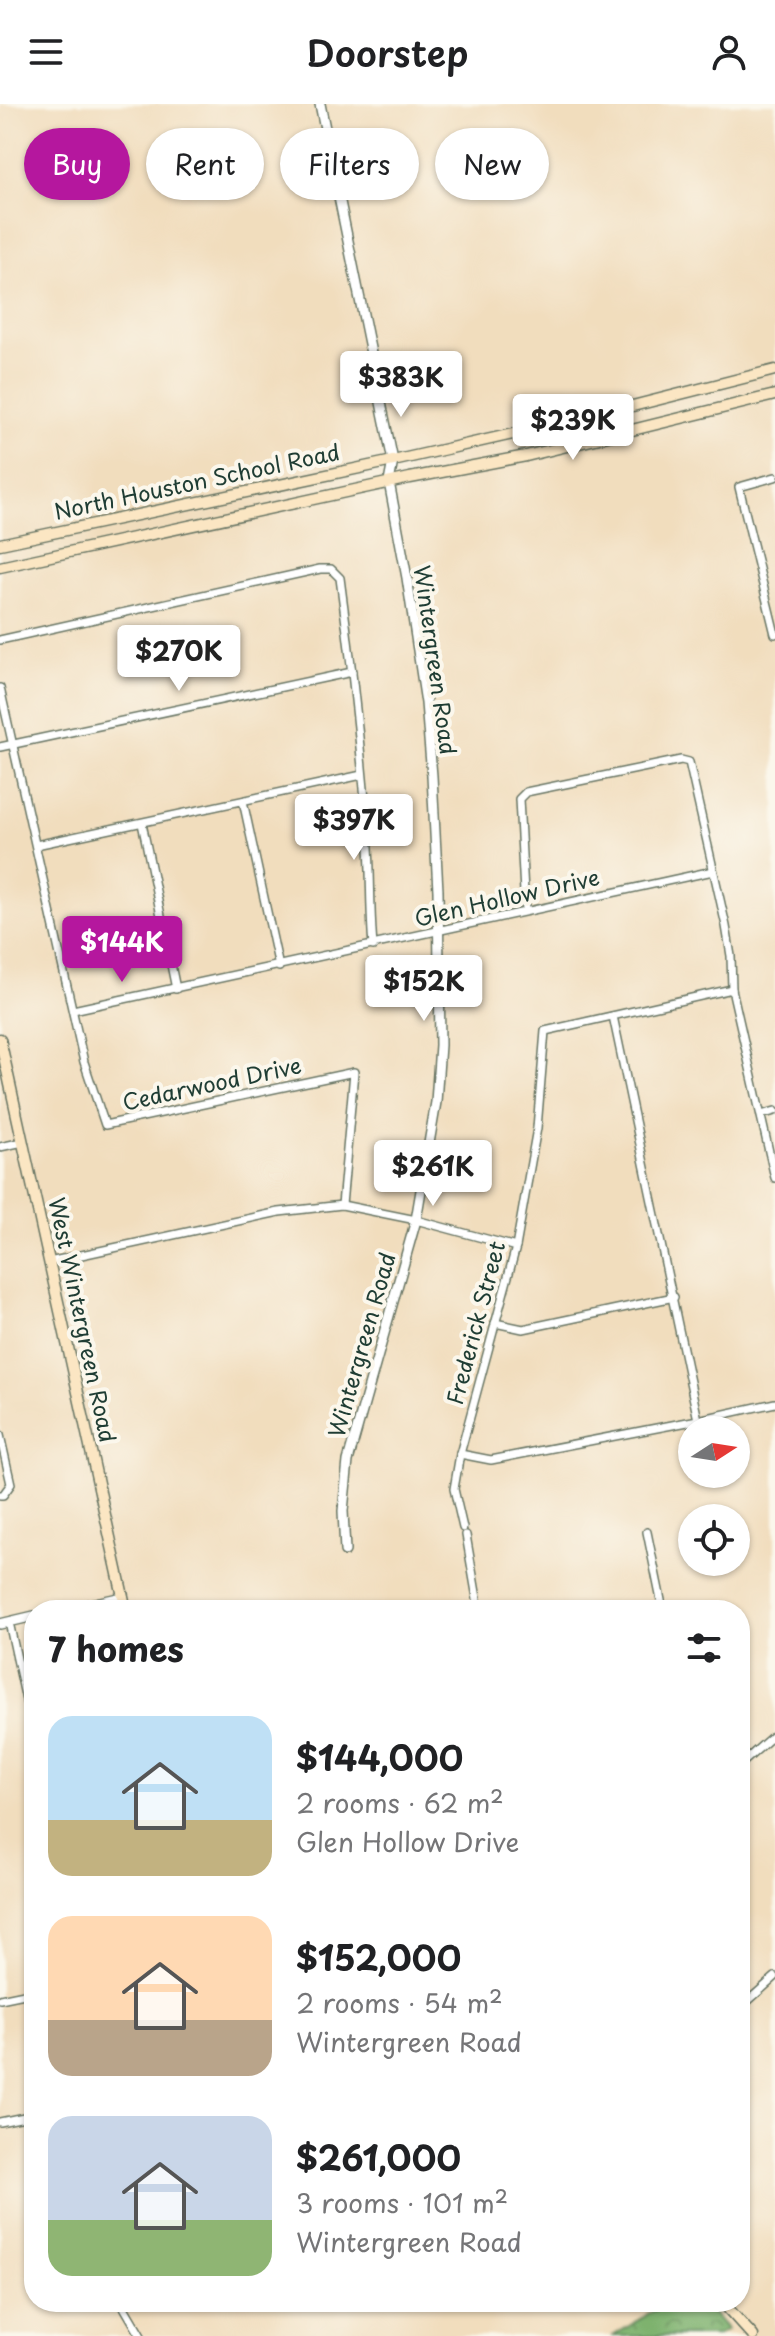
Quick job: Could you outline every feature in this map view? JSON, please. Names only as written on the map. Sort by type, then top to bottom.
[{"type":"main road","name":"North Houston School Road","points":[[0,544],[393,461],[593,416],[775,370]]},
{"type":"main road","name":"North Houston School Road","points":[[0,567],[389,482],[526,456],[775,395]]},
{"type":"main road","name":"West Wintergreen Road","points":[[0,1039],[124,1600]]},
{"type":"main road","points":[[731,2312],[753,2336]]},
{"type":"street","points":[[320,104],[393,461],[389,482]]},
{"type":"street","points":[[775,477],[739,487],[775,634]]},
{"type":"street","name":"Wintergreen Road","points":[[345,1551],[343,1511],[348,1461],[416,1220],[436,1102],[440,1045],[439,932],[426,703],[389,482]]},
{"type":"street","points":[[0,640],[331,569],[340,578],[352,672],[369,855],[373,946]]},
{"type":"street","points":[[0,747],[352,672]]},
{"type":"street","name":"Cedarwood Drive","points":[[0,688],[84,1062],[105,1125],[354,1072],[342,1205]]},
{"type":"street","points":[[525,911],[521,796],[526,792],[681,760],[689,762],[731,956],[732,989],[775,1178]]},
{"type":"street","points":[[36,845],[362,775]]},
{"type":"street","points":[[243,801],[279,967]]},
{"type":"street","points":[[142,823],[176,989]]},
{"type":"street","name":"Glen Hollow Drive","points":[[73,1010],[713,871]]},
{"type":"street","name":"Frederick Street","points":[[477,1600],[454,1489],[460,1454],[516,1247],[537,1128],[545,1031],[732,989]]},
{"type":"street","points":[[613,1016],[697,1416]]},
{"type":"street","points":[[761,1115],[775,1111]]},
{"type":"street","points":[[0,1147],[23,1142]]},
{"type":"street","points":[[49,1262],[279,1212],[342,1205],[416,1220],[516,1247]]},
{"type":"street","points":[[495,1323],[523,1329],[674,1297]]},
{"type":"street","points":[[716,1416],[775,1403]]},
{"type":"street","points":[[460,1454],[491,1460],[678,1424]]},
{"type":"street","points":[[0,1435],[11,1484],[0,1495]]},
{"type":"street","points":[[647,1532],[661,1600]]},
{"type":"street","points":[[109,1600],[123,1597]]},
{"type":"street","points":[[24,1618],[4,1623],[24,1699]]},
{"type":"street","points":[[750,1756],[775,1734]]},
{"type":"street","points":[[750,1999],[775,1977]]},
{"type":"street","points":[[0,1999],[24,1994]]},
{"type":"street","points":[[0,2122],[24,2117]]},
{"type":"street","points":[[127,2312],[141,2336]]},
{"type":"green space","points":[[652,2312],[712,2312],[727,2330],[717,2336],[613,2336]]}]
